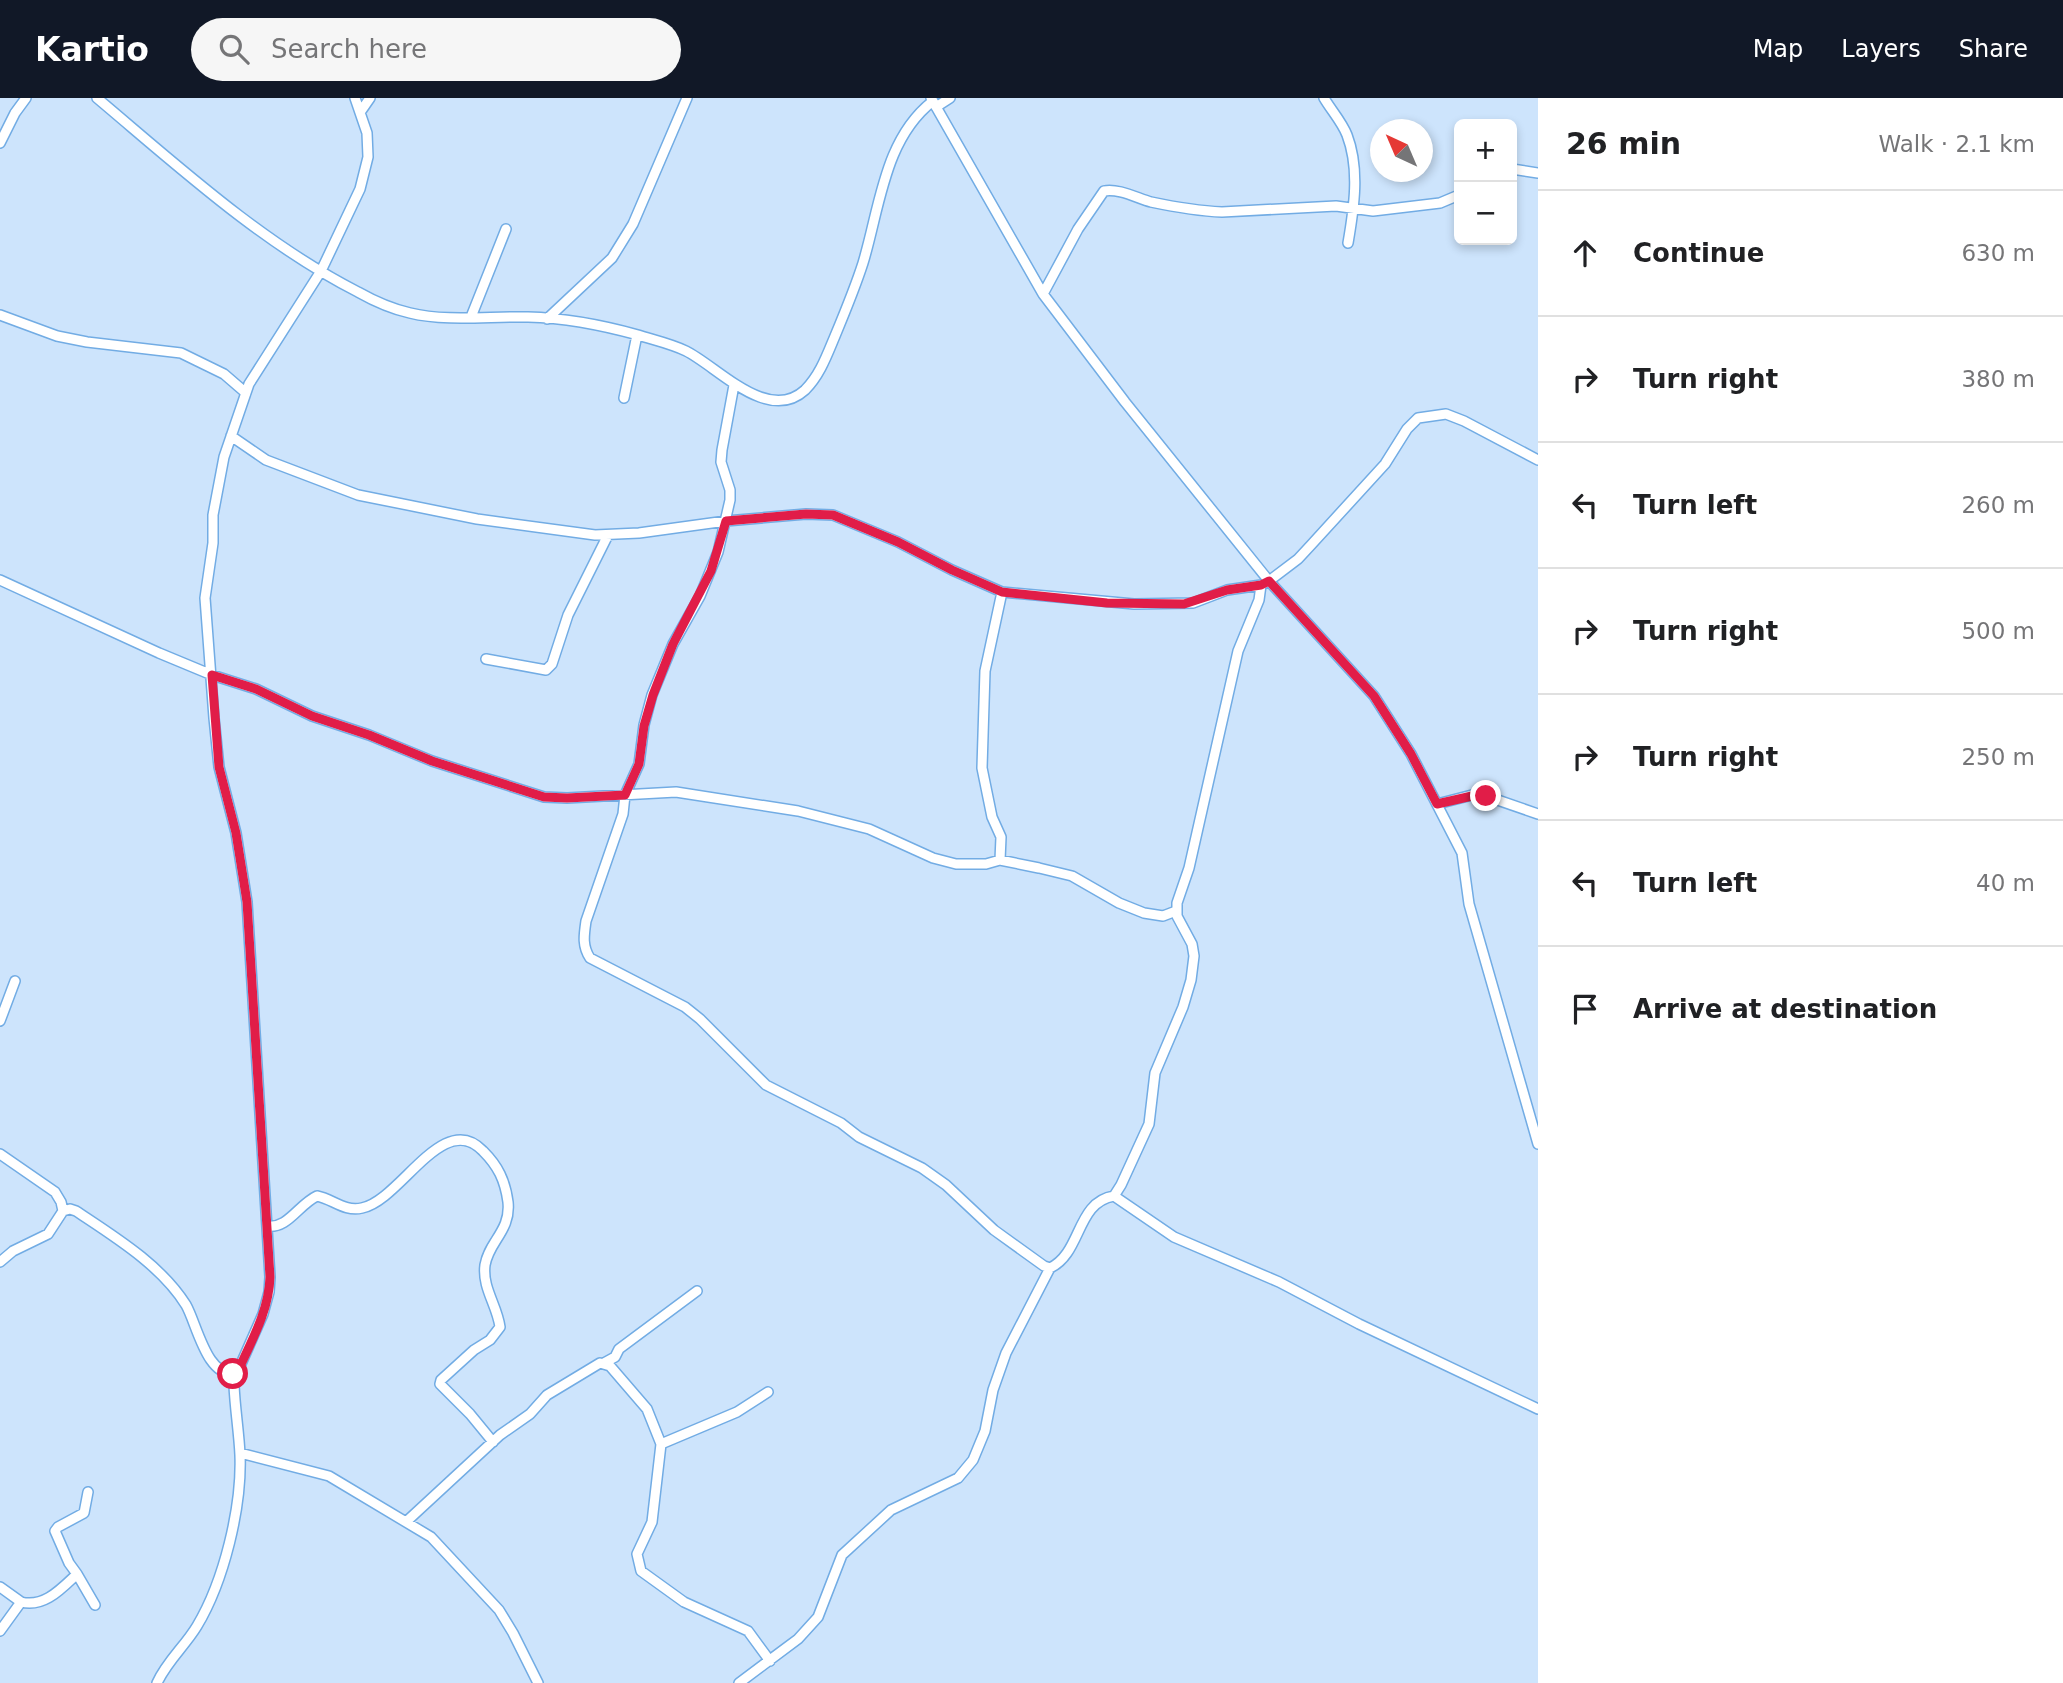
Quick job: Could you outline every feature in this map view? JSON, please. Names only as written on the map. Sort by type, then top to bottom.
[{"type":"street","points":[[0,143],[26,98]]},
{"type":"street","points":[[97,98],[246,220],[321,271],[379,302],[412,314],[547,318],[596,324],[686,351],[734,385],[768,398],[788,400],[806,388],[816,377],[856,284],[897,145],[913,118],[933,102],[950,98]]},
{"type":"street","points":[[157,1683],[197,1627],[214,1593],[234,1515],[240,1476],[234,1385],[270,1292],[247,902],[236,833],[219,767],[205,598],[213,543],[213,515],[224,457],[249,384],[321,271],[360,189],[368,157],[368,133],[355,98]]},
{"type":"street","points":[[361,111],[370,98]]},
{"type":"street","points":[[547,318],[607,264],[633,223],[687,98]]},
{"type":"street","points":[[1324,98],[1347,134],[1354,164],[1354,210],[1348,243]]},
{"type":"street","points":[[933,102],[1043,294],[1265,583],[1374,696],[1411,754],[1462,853],[1469,904],[1538,1144]]},
{"type":"street","points":[[1517,170],[1538,173]]},
{"type":"street","points":[[1043,294],[1078,229],[1104,191],[1111,190],[1204,212],[1250,212],[1327,206],[1354,210],[1396,210],[1440,203],[1454,197]]},
{"type":"street","points":[[471,317],[506,229]]},
{"type":"street","points":[[561,306],[566,320]]},
{"type":"street","points":[[0,315],[57,336],[181,352],[224,374],[246,393]]},
{"type":"street","points":[[624,398],[637,335]]},
{"type":"street","points":[[734,385],[721,462],[730,490],[729,510],[711,571],[673,644],[653,695],[644,726],[639,764],[625,795],[623,814],[586,921],[585,950],[590,958],[685,1007],[766,1085],[922,1168],[946,1185],[1009,1243],[1050,1268]]},
{"type":"street","points":[[231,436],[266,460],[358,495],[477,519],[608,535],[726,521],[806,514],[833,515],[898,542],[1002,592],[1107,603],[1184,604],[1227,590],[1265,583],[1283,571],[1311,545],[1385,464],[1407,429],[1418,418],[1446,414],[1474,425],[1538,460]]},
{"type":"street","points":[[486,659],[546,670],[552,664],[568,615],[608,535]]},
{"type":"street","points":[[0,580],[127,639],[212,675],[256,689],[312,716],[369,735],[432,761],[532,793],[567,798],[676,792],[798,811],[869,829],[933,858],[956,864],[986,864],[1000,860],[1072,876],[1119,903],[1143,913],[1163,916],[1175,911]]},
{"type":"street","points":[[1117,1198],[1149,1124],[1155,1073],[1183,1007],[1191,980],[1194,956],[1192,944],[1175,911],[1189,868],[1238,652],[1265,583]]},
{"type":"street","points":[[1000,860],[1001,837],[992,817],[982,768],[985,671],[1002,592]]},
{"type":"street","points":[[1437,804],[1472,796],[1486,796],[1538,814]]},
{"type":"street","points":[[0,1021],[15,981]]},
{"type":"street","points":[[267,1226],[282,1225],[317,1196],[349,1209],[363,1208],[394,1189],[442,1143],[458,1140],[476,1144],[502,1174],[508,1203],[508,1220],[485,1263],[487,1292],[499,1319],[499,1327],[490,1340],[474,1350],[441,1380],[440,1384],[493,1442]]},
{"type":"street","points":[[0,1154],[55,1192],[63,1211]]},
{"type":"street","points":[[739,1683],[798,1639],[818,1617],[842,1555],[891,1510],[958,1478],[973,1460],[985,1431],[993,1390],[1006,1353],[1050,1268],[1062,1260],[1089,1210],[1097,1202],[1117,1198],[1195,1248],[1279,1282],[1359,1324],[1538,1409]]},
{"type":"street","points":[[0,1262],[13,1251],[48,1234],[63,1211],[76,1211],[153,1268],[177,1292],[209,1357],[227,1374],[237,1373]]},
{"type":"street","points":[[407,1521],[493,1442],[530,1414],[555,1390],[615,1357],[619,1349],[696,1291]]},
{"type":"street","points":[[604,1363],[610,1366],[647,1409],[661,1444],[652,1522],[637,1554],[641,1571],[684,1602],[748,1630],[770,1661]]},
{"type":"street","points":[[661,1444],[737,1412],[768,1392]]},
{"type":"street","points":[[240,1453],[329,1476],[407,1521],[445,1549],[499,1610],[538,1683]]},
{"type":"street","points":[[88,1492],[84,1513],[55,1531],[69,1563],[95,1605]]},
{"type":"street","points":[[0,1587],[30,1605],[61,1590],[77,1574]]},
{"type":"street","points":[[0,1631],[21,1602]]},
{"type":"route","points":[[233,1374],[237,1373],[270,1292],[269,1241],[247,902],[236,833],[219,767],[212,675],[256,689],[312,716],[369,735],[432,761],[544,797],[625,795],[639,764],[640,744],[653,695],[673,644],[711,571],[726,521],[806,514],[833,515],[898,542],[1002,592],[1107,603],[1184,604],[1227,590],[1261,585],[1269,581],[1374,696],[1411,754],[1437,804],[1458,798],[1486,796]]}]
